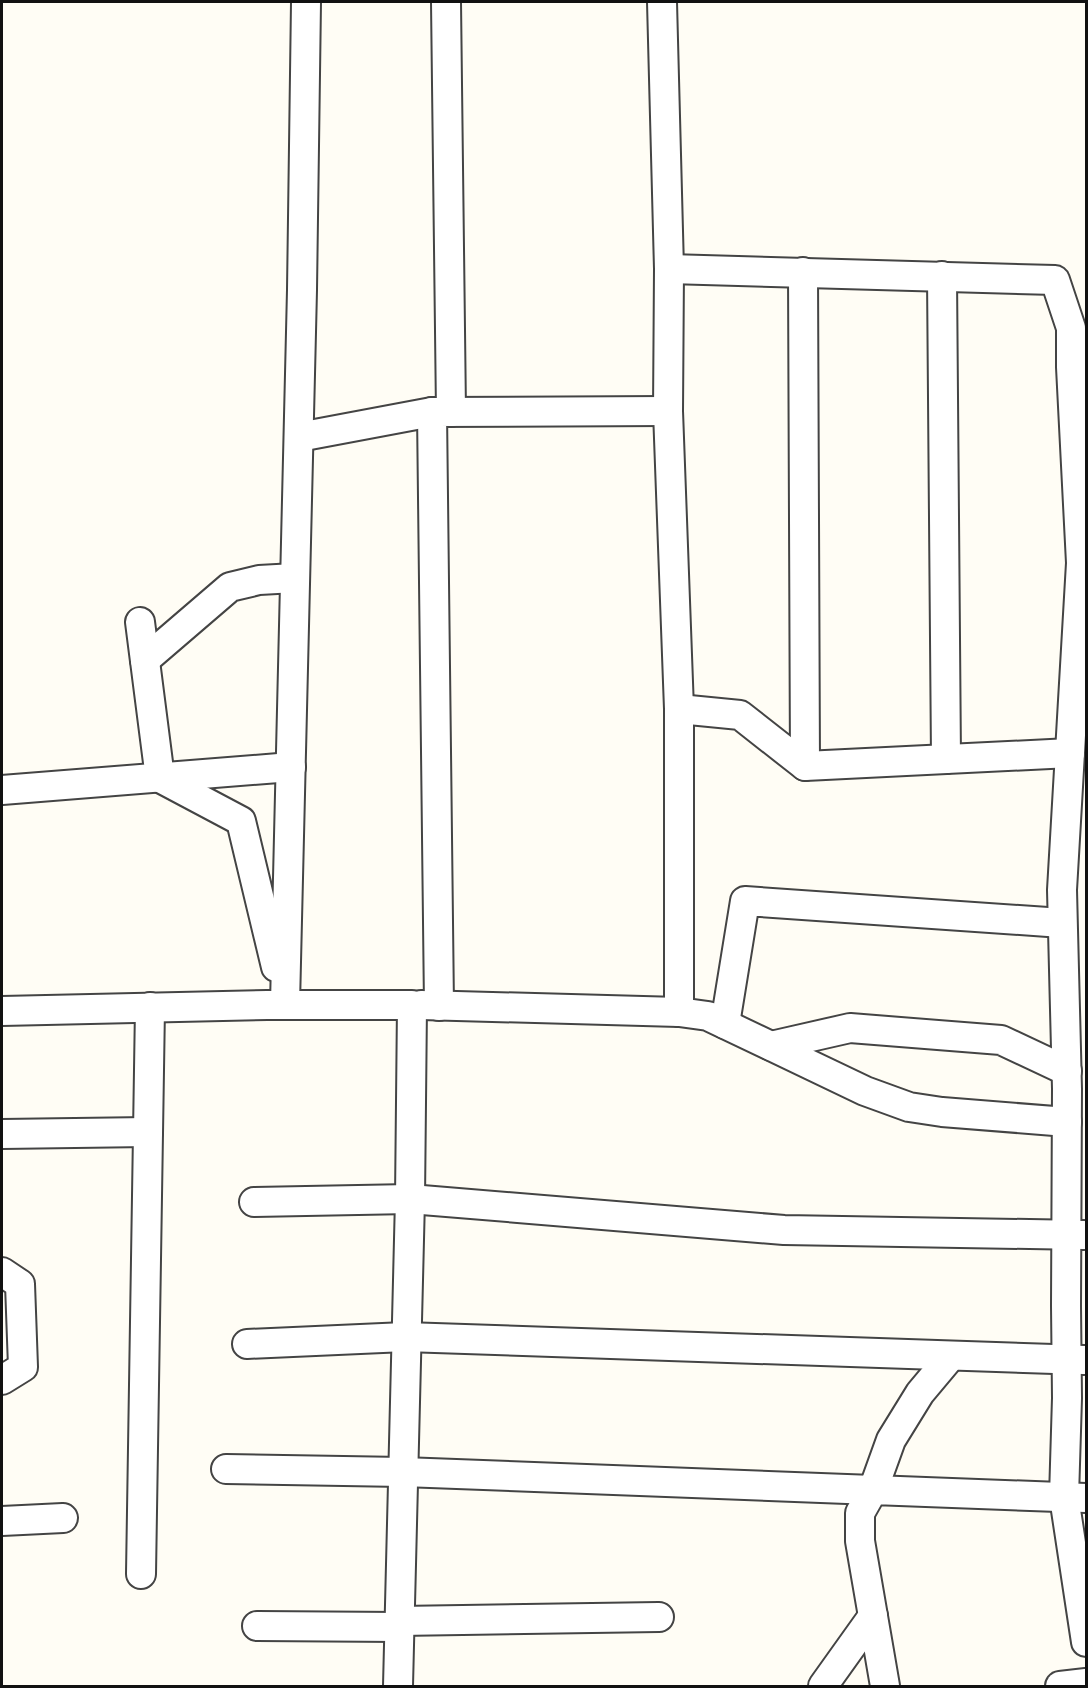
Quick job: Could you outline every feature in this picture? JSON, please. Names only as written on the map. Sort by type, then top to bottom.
[{"type":"street","points":[[285,1004],[299,437],[306,2]]},
{"type":"street","points":[[398,1686],[410,1199],[426,1005],[442,412],[446,2]]},
{"type":"street","points":[[662,2],[669,269],[668,411],[679,709],[679,1012]]},
{"type":"street","points":[[669,269],[1055,280],[1071,328],[1079,367],[1082,636],[1075,766],[1062,890],[1062,923],[1074,1082],[1077,1236],[1075,1498],[1086,1641]]},
{"type":"street","points":[[803,272],[805,766]]},
{"type":"street","points":[[942,276],[946,759]]},
{"type":"street","points":[[299,437],[442,412],[668,411]]},
{"type":"street","points":[[145,660],[230,586],[260,580],[295,578]]},
{"type":"street","points":[[140,622],[160,778]]},
{"type":"street","points":[[679,709],[740,715],[805,766],[946,759],[1075,766]]},
{"type":"street","points":[[2,790],[291,767]]},
{"type":"street","points":[[160,778],[242,821],[285,1004]]},
{"type":"street","points":[[725,1024],[746,901],[1062,923]]},
{"type":"street","points":[[2,1011],[285,1004],[426,1005],[679,1012],[708,1016],[865,1091],[909,1107],[1074,1131]]},
{"type":"street","points":[[141,1574],[150,1007]]},
{"type":"street","points":[[771,1046],[850,1028],[1001,1040],[1074,1082]]},
{"type":"street","points":[[2,1134],[148,1132]]},
{"type":"street","points":[[254,1202],[410,1199],[784,1230],[1077,1236]]},
{"type":"street","points":[[2,1272],[20,1284],[23,1367],[2,1380]]},
{"type":"street","points":[[247,1344],[405,1337],[1077,1360]]},
{"type":"street","points":[[885,1686],[860,1541],[860,1513],[873,1490],[891,1440],[920,1393],[951,1356]]},
{"type":"street","points":[[226,1469],[403,1472],[1075,1498]]},
{"type":"street","points":[[2,1521],[63,1518]]},
{"type":"street","points":[[823,1686],[873,1616]]},
{"type":"street","points":[[257,1626],[659,1617]]},
{"type":"street","points":[[1060,1686],[1086,1683]]}]
